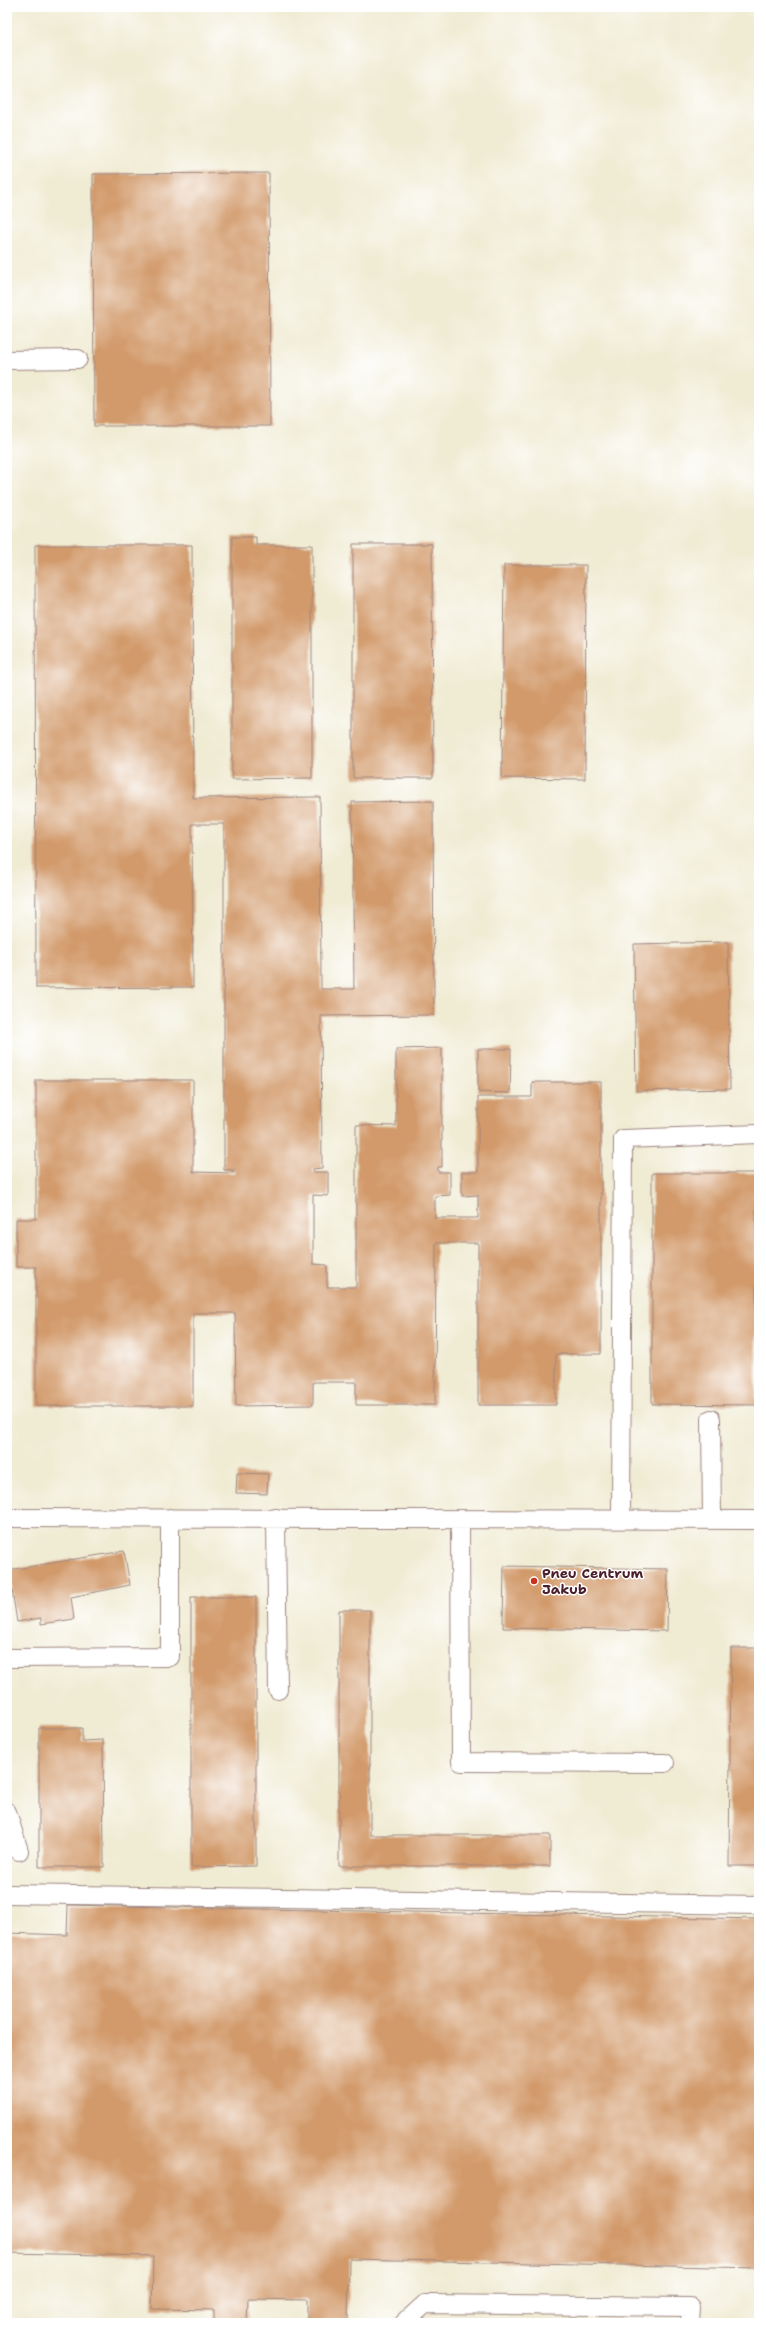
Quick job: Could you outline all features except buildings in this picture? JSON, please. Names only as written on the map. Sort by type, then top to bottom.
[{"type":"lane","points":[[7,360],[78,359]]},
{"type":"lane","points":[[621,1520],[623,1139],[759,1134]]},
{"type":"lane","points":[[711,1419],[712,1520]]},
{"type":"lane","points":[[7,1518],[759,1520]]},
{"type":"lane","points":[[7,1658],[170,1657],[170,1518]]},
{"type":"lane","points":[[276,1518],[278,1690]]},
{"type":"lane","points":[[460,1519],[460,1762],[665,1763]]},
{"type":"lane","points":[[7,1812],[19,1851]]},
{"type":"lane","points":[[7,1894],[759,1905]]},
{"type":"lane","points":[[404,2323],[425,2304],[690,2307],[690,2323]]},
{"type":"place","name":"Pneu Centrum Jakub","points":[[534,1581]]}]
